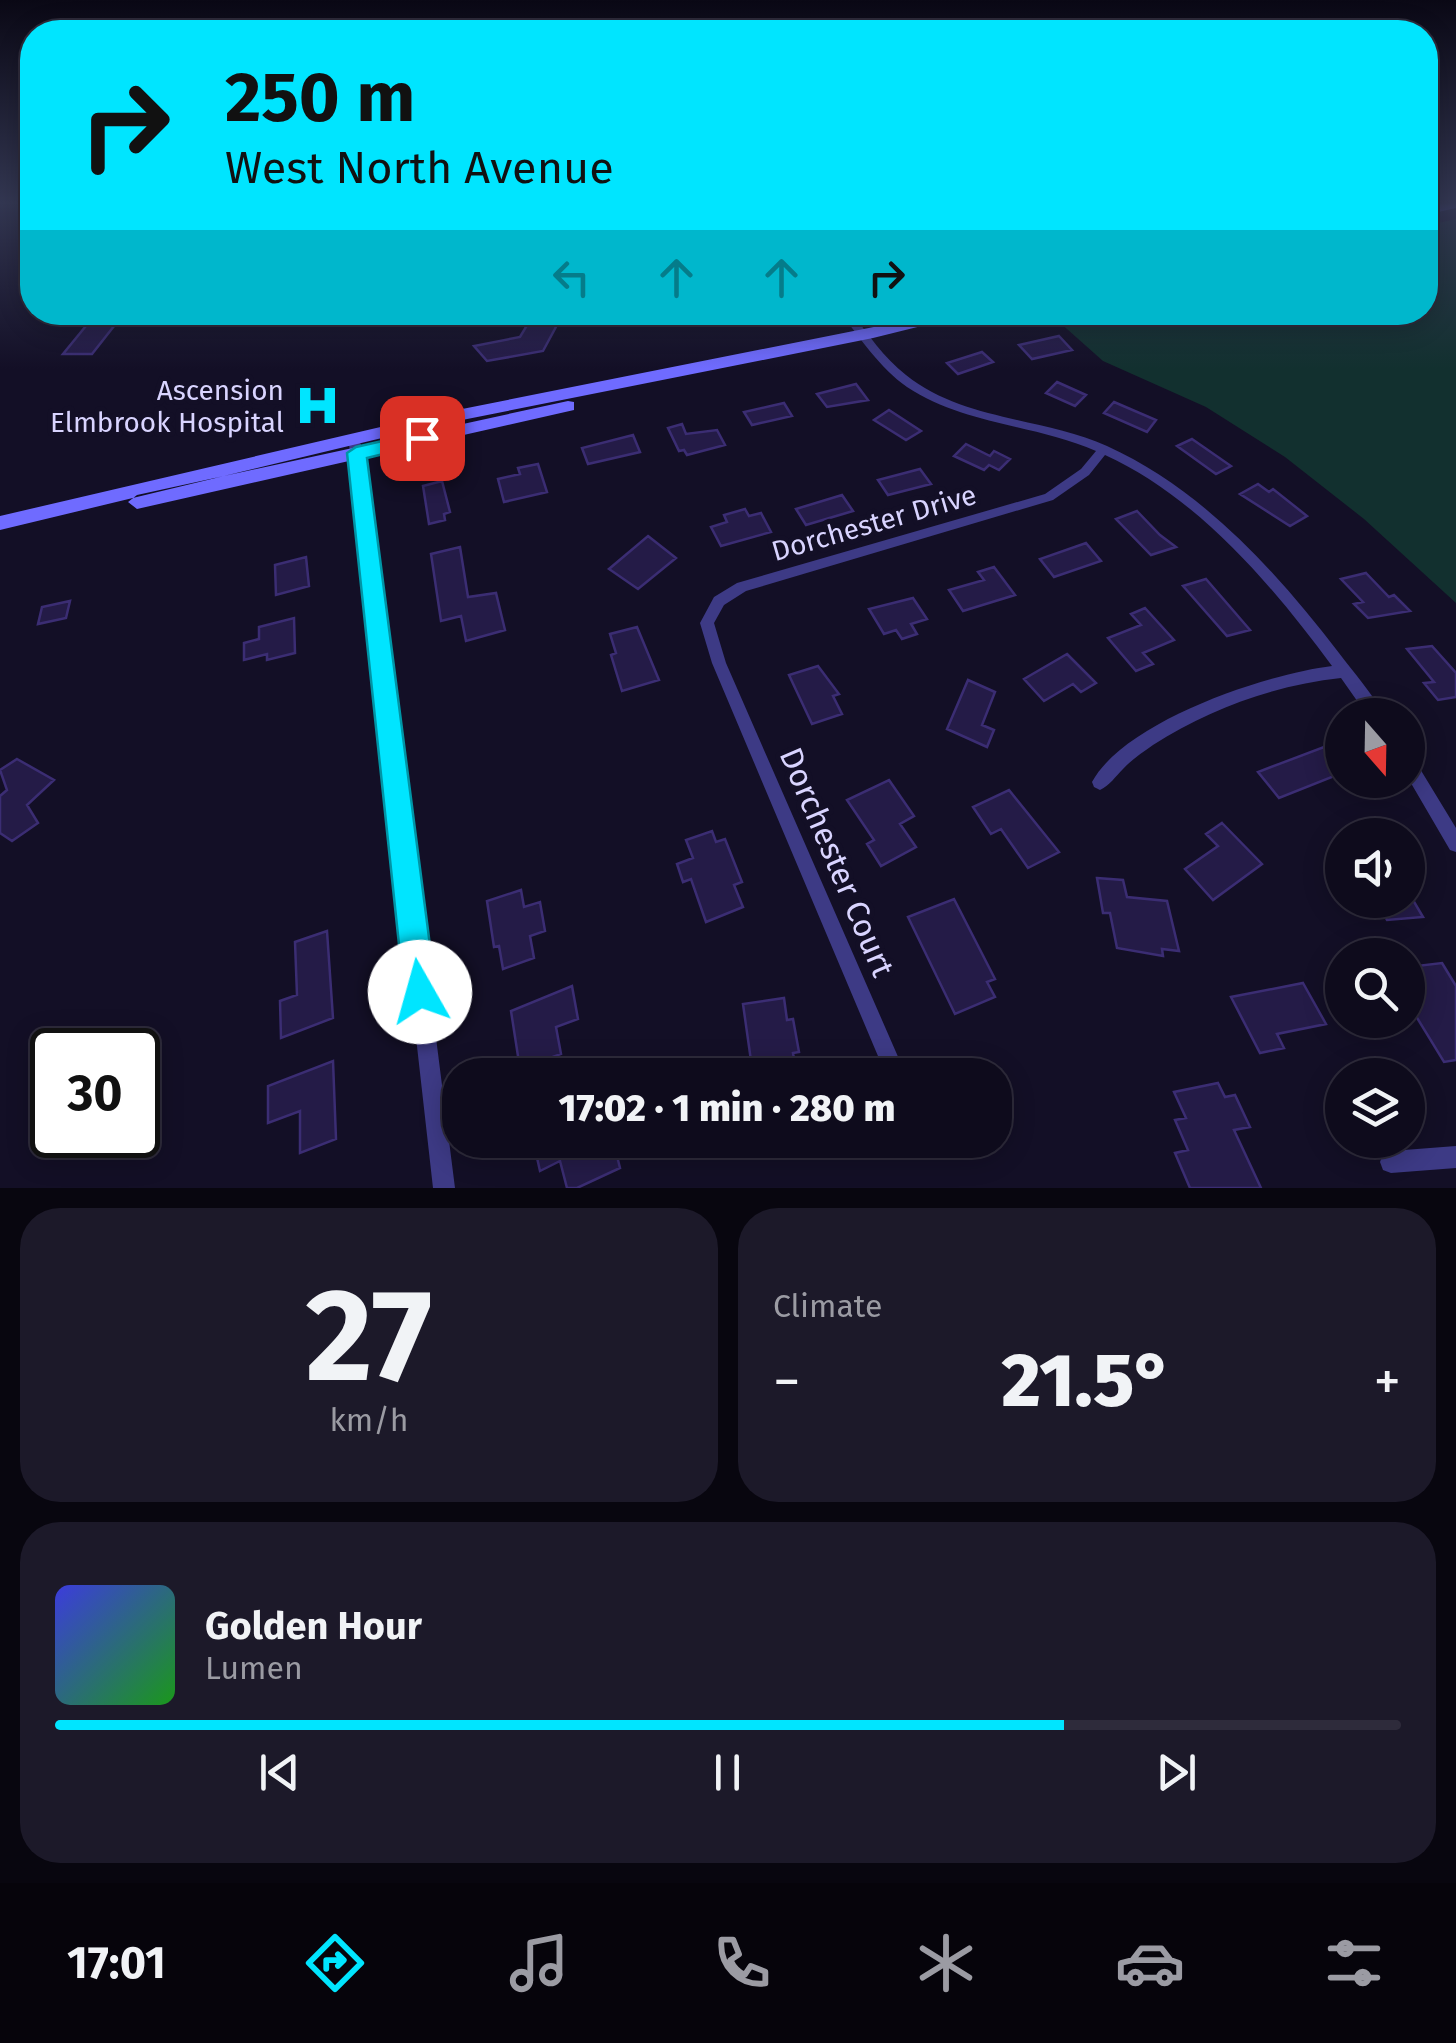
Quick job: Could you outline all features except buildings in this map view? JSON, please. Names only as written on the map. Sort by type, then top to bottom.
[{"type":"main road","points":[[0,523],[913,325]]},
{"type":"main road","points":[[0,533],[355,446]]},
{"type":"street","points":[[855,325],[886,364],[921,390],[953,406],[1104,449],[1154,476],[1206,519],[1275,587],[1364,698]]},
{"type":"street","points":[[355,446],[444,1188]]},
{"type":"street","name":"Dorchester Drive","points":[[724,674],[707,623],[712,611],[730,592],[1037,502],[1071,484],[1104,449]]},
{"type":"street","points":[[1100,782],[1136,750],[1207,708],[1290,679],[1345,671]]},
{"type":"street","name":"Dorchester Court","points":[[724,674],[889,1058]]},
{"type":"street","points":[[1425,792],[1456,844]]},
{"type":"street","points":[[1391,1162],[1456,1157]]},
{"type":"green space","points":[[1438,258],[1456,258],[1456,603],[1364,519],[1285,457],[1206,407],[1103,361],[1062,325],[1438,325]]},
{"type":"place","name":"Ascension Elmbrook Hospital","points":[[317,406]]},
{"type":"route","points":[[420,992],[356,453],[422,438]]}]
